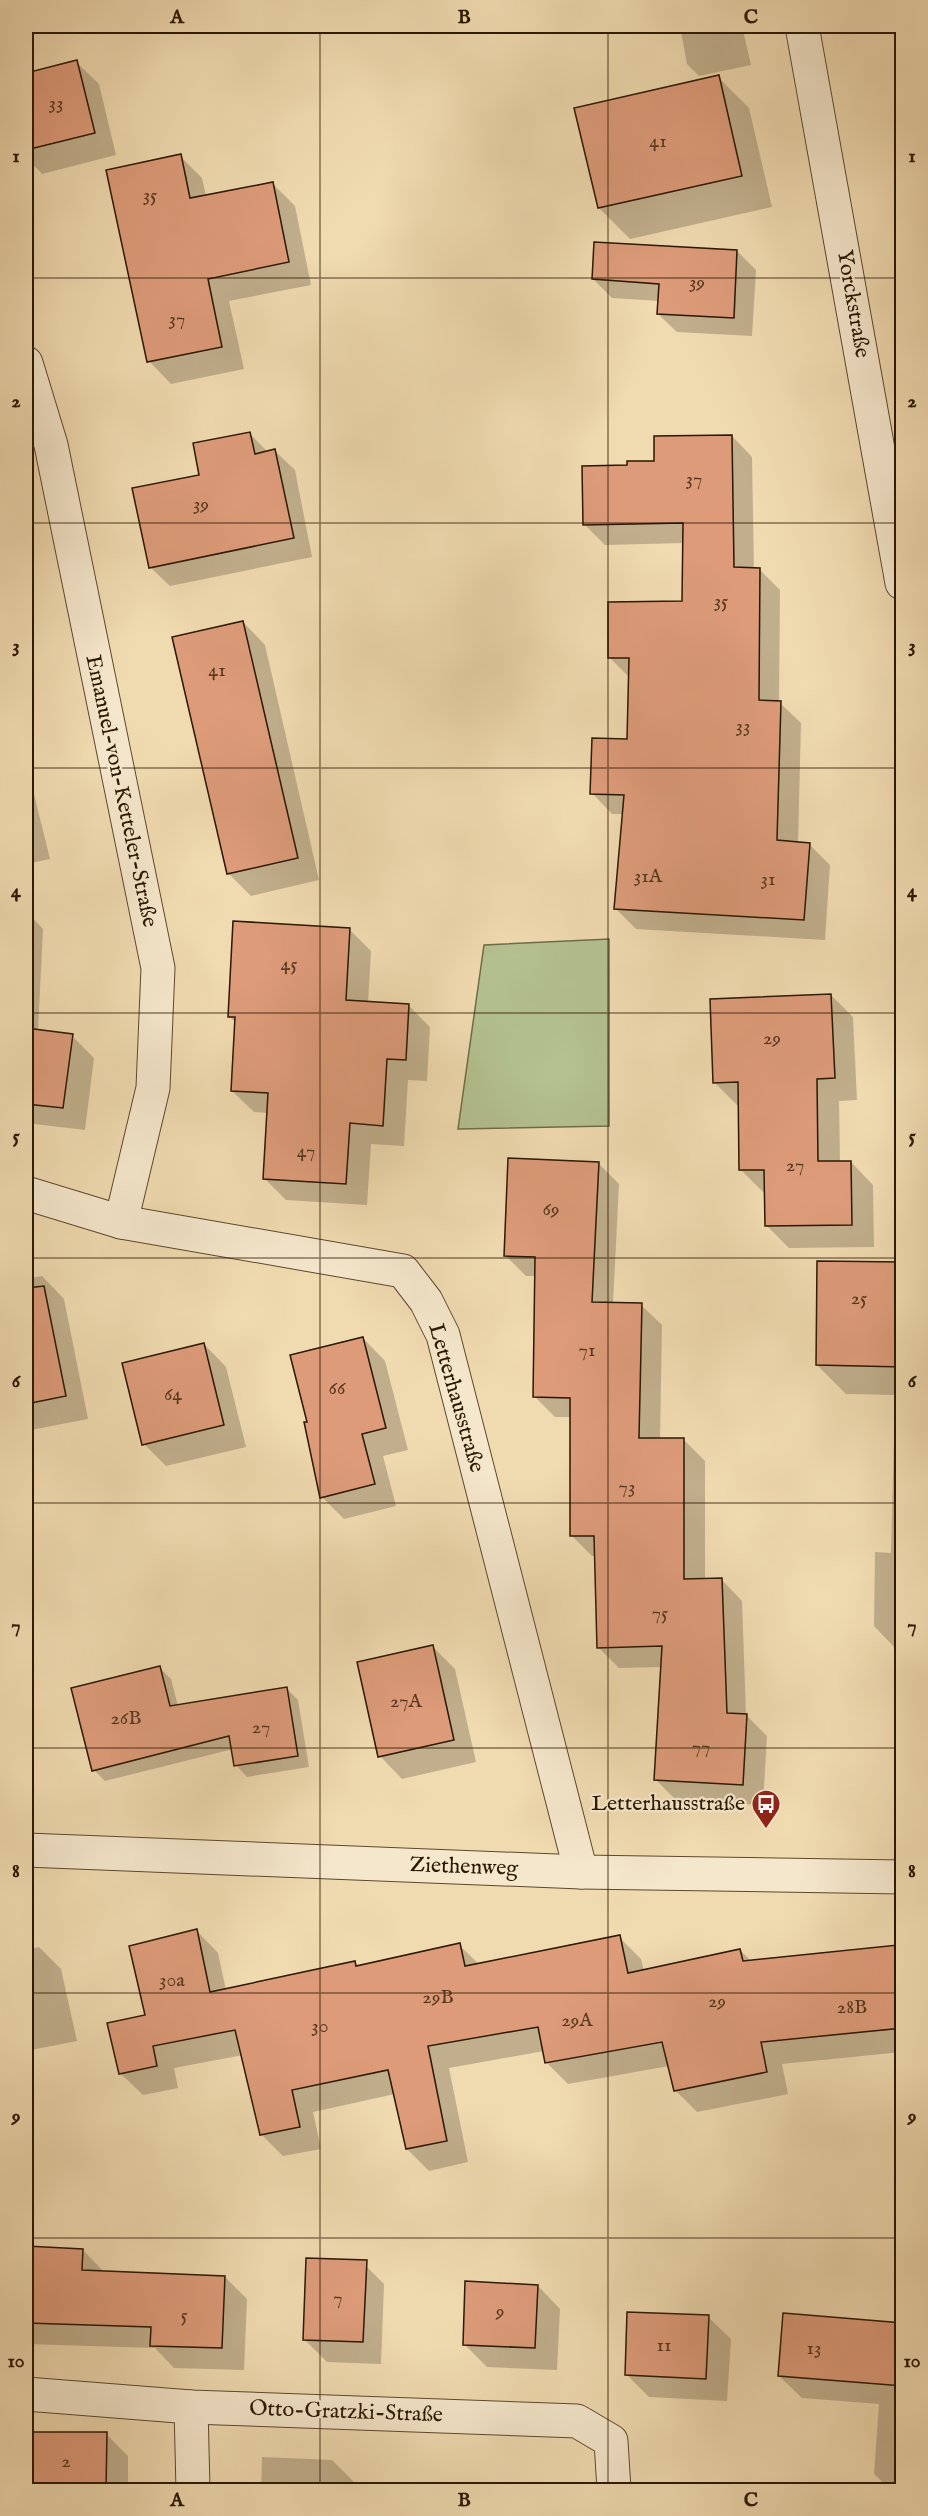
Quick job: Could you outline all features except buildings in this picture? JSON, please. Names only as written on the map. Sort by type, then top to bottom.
[{"type":"street","name":"Yorckstraße","points":[[802,26],[903,584]]},
{"type":"street","name":"Emanuel-von-Ketteler-Straße","points":[[26,363],[51,445],[158,968],[153,1088],[121,1221]]},
{"type":"street","name":"Letterhausstraße","points":[[26,1193],[121,1221],[403,1270],[426,1301],[443,1335],[581,1872]]},
{"type":"street","name":"Ziethenweg","points":[[26,1850],[581,1872],[903,1877]]},
{"type":"street","name":"Otto-Gratzki-Straße","points":[[26,2394],[191,2407],[577,2421],[611,2441],[614,2490]]},
{"type":"street","points":[[191,2407],[193,2490]]},
{"type":"green space","points":[[609,939],[609,1126],[458,1129],[484,945]]},
{"type":"place","name":"Letterhausstraße","points":[[766,1830]]}]
